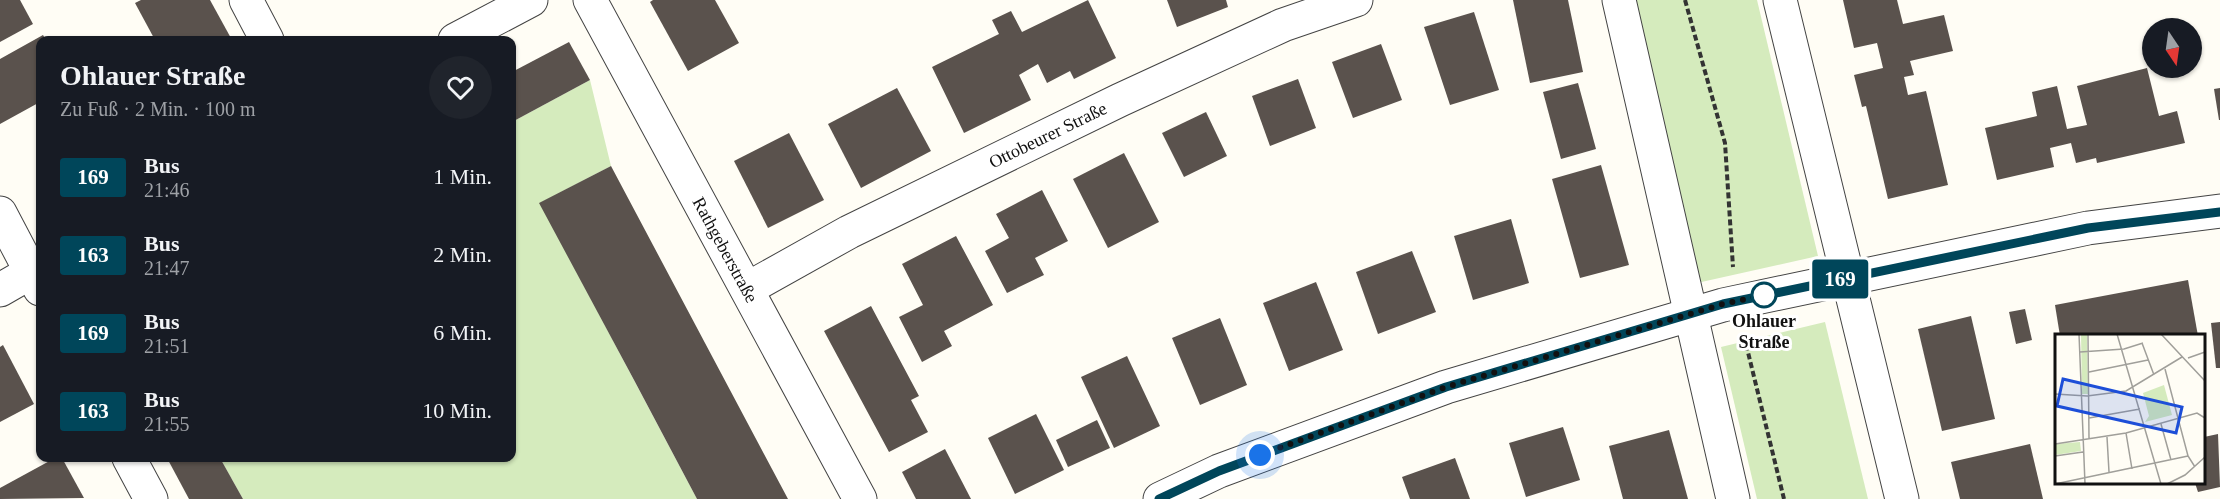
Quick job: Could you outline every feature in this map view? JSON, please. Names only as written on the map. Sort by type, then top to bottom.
[{"type":"street","points":[[246,0],[265,36]]},
{"type":"street","points":[[463,36],[531,0]]},
{"type":"street","name":"Rathgeberstraße","points":[[590,0],[860,499]]},
{"type":"street","name":"Ottobeurer Straße","points":[[747,289],[849,232],[1120,100],[1283,25],[1356,0]]},
{"type":"street","points":[[1619,0],[1733,499]]},
{"type":"street","points":[[1780,0],[1850,277],[1902,499]]},
{"type":"street","points":[[1160,499],[1219,471],[1446,387],[1723,304],[2088,228],[2220,212]]},
{"type":"street","points":[[0,213],[36,273]]},
{"type":"street","points":[[0,290],[36,277]]},
{"type":"street","points":[[131,462],[151,499]]},
{"type":"path","points":[[1685,0],[1725,143],[1733,259]]},
{"type":"path","points":[[1746,345],[1784,499]]},
{"type":"green space","points":[[1626,0],[1757,0],[1818,256],[1688,285]]},
{"type":"green space","points":[[590,80],[611,166],[540,203],[697,499],[243,499],[222,462],[516,462],[516,120]]},
{"type":"green space","points":[[1825,322],[1868,499],[1757,499],[1721,347]]},
{"type":"building","points":[[0,0],[20,0],[33,24],[0,42]]},
{"type":"building","points":[[141,0],[210,0],[230,36],[153,36],[135,3]]},
{"type":"building","points":[[653,0],[715,0],[739,43],[688,71],[650,2]]},
{"type":"building","points":[[1088,0],[1116,58],[1074,79],[1070,71],[1047,83],[1038,64],[1019,75],[1031,100],[964,133],[932,67],[999,34],[992,20],[1011,11],[1022,32]]},
{"type":"building","points":[[1167,0],[1226,0],[1228,7],[1177,27]]},
{"type":"building","points":[[1513,0],[1568,0],[1583,72],[1530,83]]},
{"type":"building","points":[[1843,0],[1897,0],[1903,24],[1944,15],[1953,51],[1910,61],[1914,75],[1904,77],[1908,95],[1926,91],[1948,185],[1888,199],[1866,106],[1862,107],[1854,75],[1883,68],[1877,43],[1854,48]]},
{"type":"building","points":[[1474,12],[1499,90],[1450,105],[1424,27]]},
{"type":"building","points":[[36,39],[36,104],[0,124],[0,59]]},
{"type":"building","points":[[569,42],[590,80],[516,120],[516,70]]},
{"type":"building","points":[[1381,44],[1402,100],[1353,118],[1332,62]]},
{"type":"building","points":[[2142,69],[2142,78],[2150,78],[2159,116],[2177,111],[2185,143],[2097,163],[2096,158],[2076,163],[2071,143],[2050,148],[2054,167],[1997,180],[1985,128],[2037,116],[2032,92],[2057,86],[2067,129],[2087,125],[2077,86]]},
{"type":"building","points":[[1298,79],[1316,128],[1270,146],[1252,96]]},
{"type":"building","points":[[1578,83],[1596,149],[1561,159],[1543,92]]},
{"type":"building","points":[[897,88],[931,151],[861,188],[828,124]]},
{"type":"building","points":[[2220,88],[2220,120],[2219,120],[2214,89]]},
{"type":"building","points":[[1206,112],[1227,156],[1184,177],[1162,133]]},
{"type":"building","points":[[789,133],[824,200],[768,228],[734,161]]},
{"type":"building","points":[[1124,153],[1159,222],[1108,248],[1073,179]]},
{"type":"building","points":[[1601,165],[1629,265],[1580,278],[1552,179]]},
{"type":"building","points":[[611,166],[788,499],[697,499],[539,203]]},
{"type":"building","points":[[1042,190],[1068,241],[1035,258],[1044,275],[1007,293],[985,251],[1009,238],[996,214]]},
{"type":"building","points":[[1511,219],[1529,283],[1473,300],[1454,236]]},
{"type":"building","points":[[956,236],[993,305],[944,331],[952,346],[922,362],[899,317],[923,305],[902,264]]},
{"type":"building","points":[[1412,251],[1436,312],[1378,334],[1356,272]]},
{"type":"building","points":[[2188,280],[2198,334],[2060,334],[2055,305]]},
{"type":"building","points":[[1316,282],[1343,350],[1289,371],[1263,303]]},
{"type":"building","points":[[871,306],[919,396],[911,400],[928,432],[889,452],[824,331]]},
{"type":"building","points":[[2025,309],[2032,340],[2016,344],[2009,312]]},
{"type":"building","points":[[1971,316],[1995,419],[1942,431],[1918,329]]},
{"type":"building","points":[[1220,318],[1247,385],[1200,405],[1172,338]]},
{"type":"building","points":[[2220,322],[2220,368],[2216,368],[2211,323]]},
{"type":"building","points":[[3,345],[34,404],[0,422],[0,347]]},
{"type":"building","points":[[1127,356],[1160,426],[1114,448],[1081,377]]},
{"type":"building","points":[[1036,414],[1064,470],[1015,494],[988,438]]},
{"type":"building","points":[[1097,420],[1110,448],[1068,467],[1056,440]]},
{"type":"building","points":[[1563,427],[1580,480],[1526,497],[1509,443]]},
{"type":"building","points":[[1669,430],[1688,499],[1623,499],[1609,446]]},
{"type":"building","points":[[2218,434],[2220,487],[2198,492],[2195,484],[2205,484],[2205,437]]},
{"type":"building","points":[[2030,444],[2043,499],[1960,499],[1951,462]]},
{"type":"building","points":[[945,449],[971,499],[916,499],[902,472]]},
{"type":"building","points":[[1455,458],[1470,499],[1410,499],[1402,477]]},
{"type":"building","points":[[48,462],[64,462],[84,498],[0,499],[0,488]]},
{"type":"building","points":[[169,462],[222,462],[243,499],[189,499]]},
{"type":"bus line","name":"169","points":[[1159,499],[1219,471],[1446,387],[1723,304],[2088,228],[2220,212]]},
{"type":"place","name":"Ohlauer Straße","points":[[1764,295]]},
{"type":"route","points":[[1260,455],[1446,387],[1723,304],[1764,295]]}]
